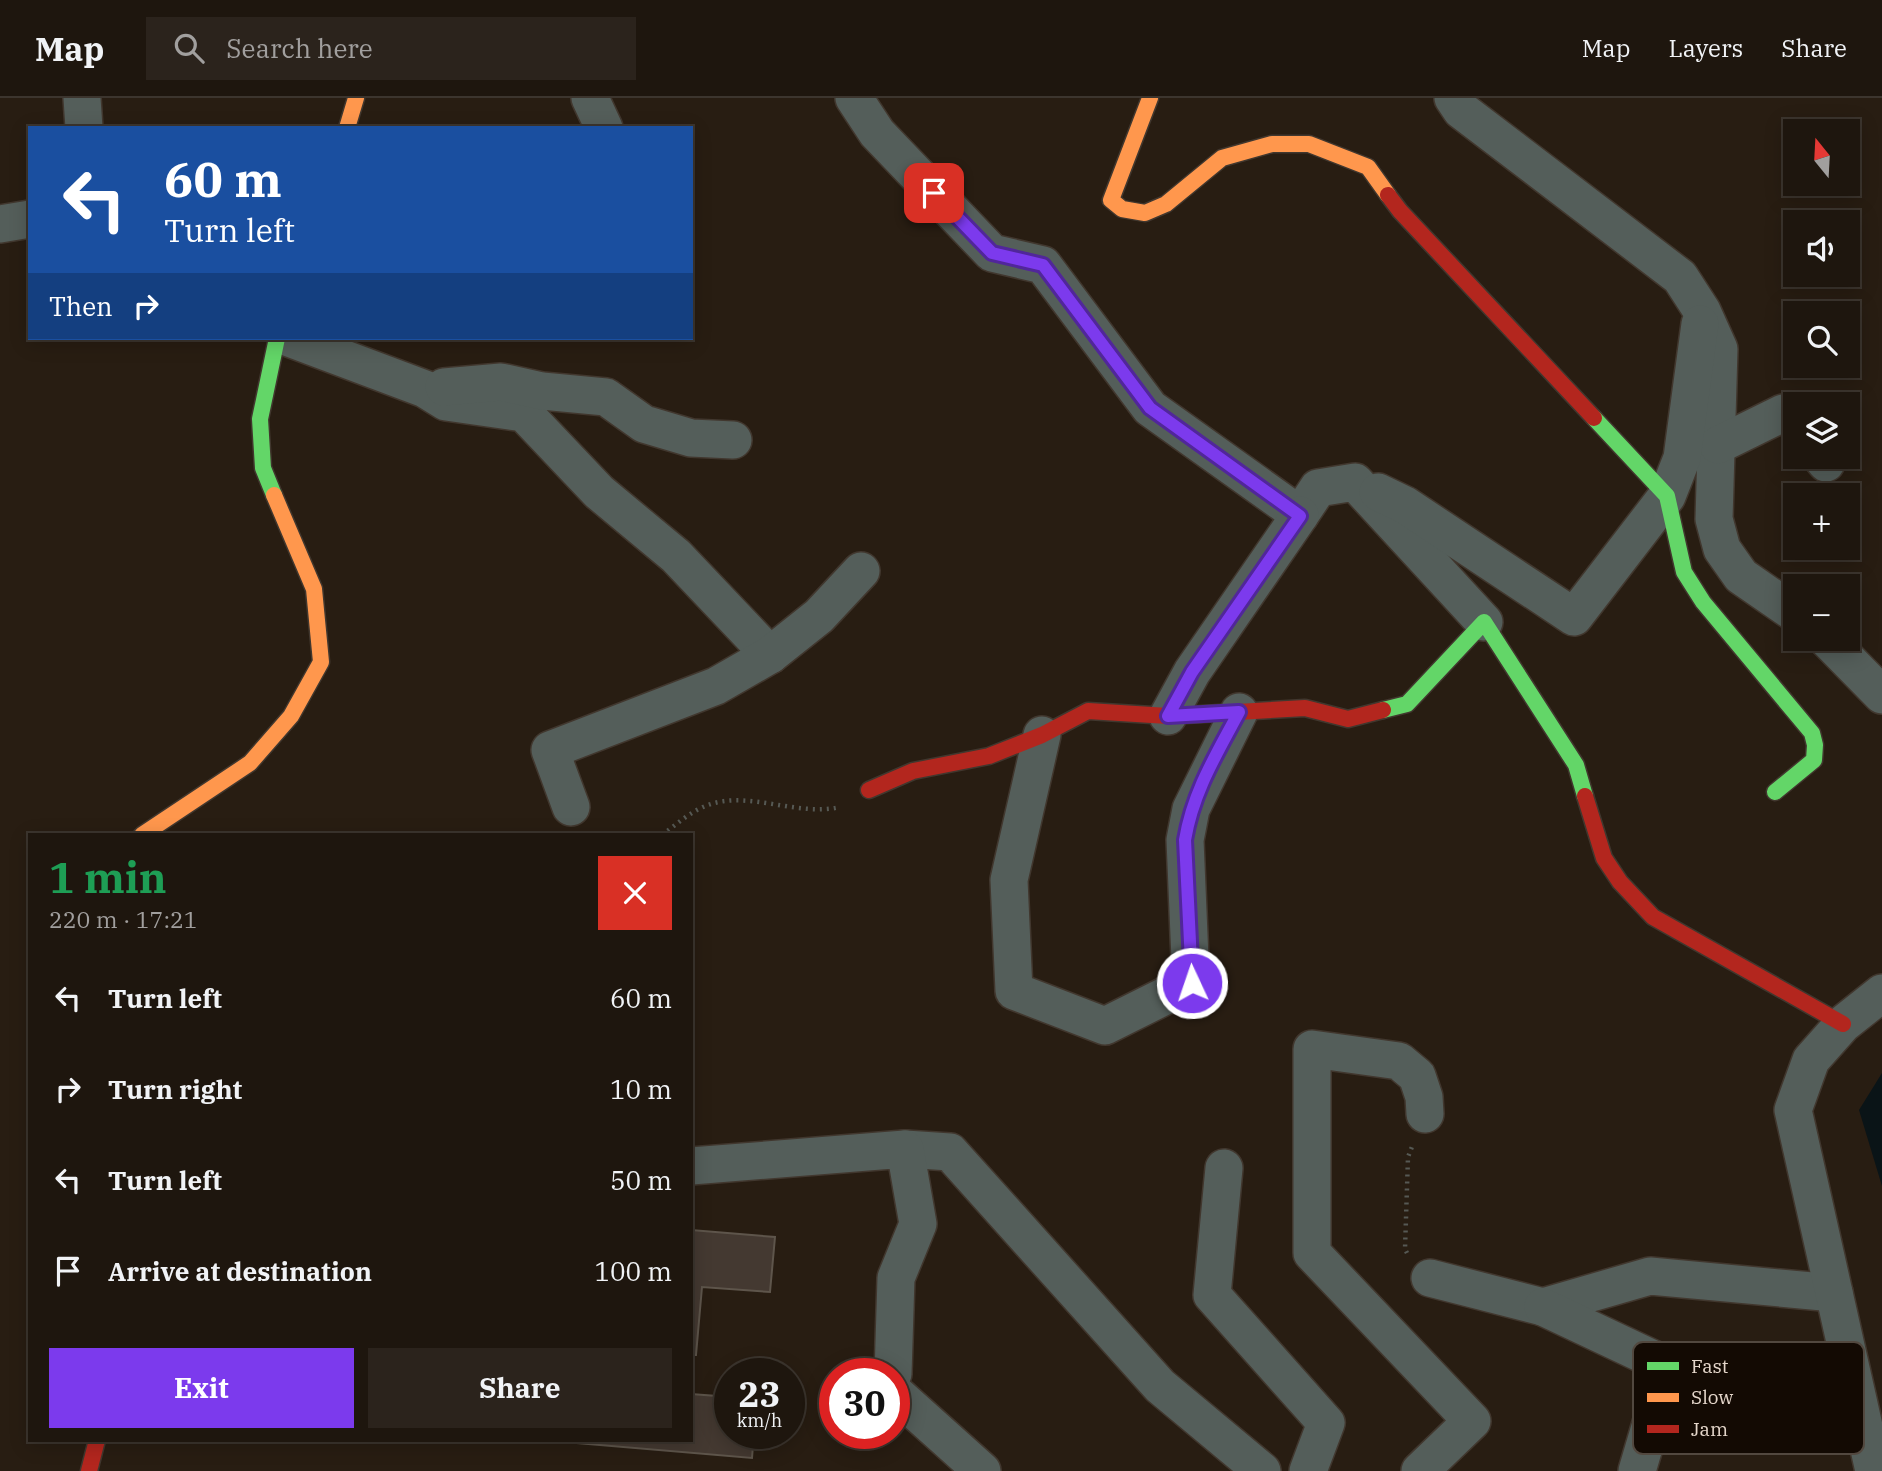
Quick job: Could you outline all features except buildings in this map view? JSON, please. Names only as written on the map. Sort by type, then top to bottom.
[{"type":"street","points":[[82,98],[85,126]]},
{"type":"street","points":[[348,126],[356,98]]},
{"type":"street","points":[[590,98],[603,126]]},
{"type":"street","points":[[854,98],[877,133],[992,253],[1043,265],[1150,408],[1300,516]]},
{"type":"street","points":[[1150,98],[1111,200],[1122,209],[1145,213],[1166,204],[1222,158],[1272,144],[1309,144],[1368,167],[1400,211],[1667,496],[1684,572],[1703,602],[1812,733],[1814,760],[1775,792]]},
{"type":"street","points":[[1453,98],[1461,110],[1680,276],[1702,311],[1719,349],[1714,519],[1721,549],[1741,576],[1783,605]]},
{"type":"street","points":[[0,224],[28,219]]},
{"type":"street","points":[[1168,716],[1192,672],[1318,488],[1354,482],[1405,505],[1574,617],[1667,496],[1682,458],[1702,311]]},
{"type":"street","points":[[145,833],[250,763],[291,716],[321,662],[314,589],[263,467],[260,419],[277,340]]},
{"type":"street","points":[[294,340],[425,389],[446,402],[524,413],[599,492],[676,556],[770,655]]},
{"type":"street","points":[[425,389],[501,382],[541,391],[606,397],[644,424],[691,438],[733,440]]},
{"type":"street","points":[[1718,445],[1783,413]]},
{"type":"street","points":[[1354,482],[1484,622],[1576,765],[1604,858],[1620,882],[1653,918],[1843,1024]]},
{"type":"street","points":[[571,807],[550,750],[716,686],[770,655],[819,616],[861,571]]},
{"type":"street","points":[[869,790],[913,771],[989,756],[1042,735],[1088,711],[1168,716],[1304,708],[1348,719],[1407,705],[1484,622]]},
{"type":"street","points":[[1838,651],[1882,695]]},
{"type":"street","points":[[1042,735],[1009,880],[1014,991],[1105,1026],[1192,983],[1185,840],[1191,809],[1239,712]]},
{"type":"street","points":[[1845,1342],[1793,1110],[1811,1060],[1843,1024],[1882,993]]},
{"type":"street","points":[[1420,1471],[1472,1421],[1312,1253],[1312,1049],[1399,1061],[1417,1076],[1424,1097],[1425,1114]]},
{"type":"street","points":[[893,1358],[896,1278],[918,1224],[905,1149]]},
{"type":"street","points":[[693,1166],[905,1149],[950,1152],[1160,1386],[1262,1471]]},
{"type":"street","points":[[1224,1168],[1212,1295],[1326,1423],[1308,1471]]},
{"type":"street","points":[[1543,1307],[1650,1276],[1834,1293]]},
{"type":"street","points":[[1430,1278],[1543,1307],[1633,1349]]},
{"type":"street","points":[[910,1406],[982,1471]]},
{"type":"street","points":[[1864,1426],[1874,1471]]},
{"type":"street","points":[[89,1471],[96,1442]]},
{"type":"street","points":[[1637,1471],[1642,1454]]},
{"type":"path","points":[[665,833],[690,814],[710,804],[734,801],[821,811],[845,805],[869,790]]},
{"type":"path","points":[[1425,1114],[1408,1157],[1405,1249],[1413,1263],[1430,1278]]},
{"type":"shaded area","points":[[1882,1073],[1882,1186],[1859,1110]]},
{"type":"traffic: fast","points":[[274,495],[263,468],[260,419],[277,340]]},
{"type":"traffic: fast","points":[[1594,418],[1667,496],[1684,572],[1703,602],[1812,733],[1815,745],[1814,760],[1775,792]]},
{"type":"traffic: fast","points":[[1383,710],[1407,704],[1484,622],[1576,765],[1585,796]]},
{"type":"traffic: slow","points":[[348,126],[356,98]]},
{"type":"traffic: slow","points":[[1150,98],[1111,200],[1122,209],[1145,213],[1166,204],[1222,158],[1272,144],[1309,144],[1368,167],[1388,195]]},
{"type":"traffic: slow","points":[[145,833],[250,763],[291,716],[321,662],[314,589],[274,495]]},
{"type":"traffic: jam","points":[[1388,195],[1594,418]]},
{"type":"traffic: jam","points":[[869,790],[913,771],[989,756],[1042,735],[1088,711],[1168,716],[1305,708],[1348,719],[1383,710]]},
{"type":"traffic: jam","points":[[1585,796],[1604,858],[1620,882],[1653,917],[1843,1024]]},
{"type":"traffic: jam","points":[[89,1471],[96,1442]]},
{"type":"route","points":[[934,193],[992,253],[1043,265],[1150,408],[1300,516],[1192,672],[1168,716],[1239,712],[1191,809],[1185,840],[1192,983]]}]
